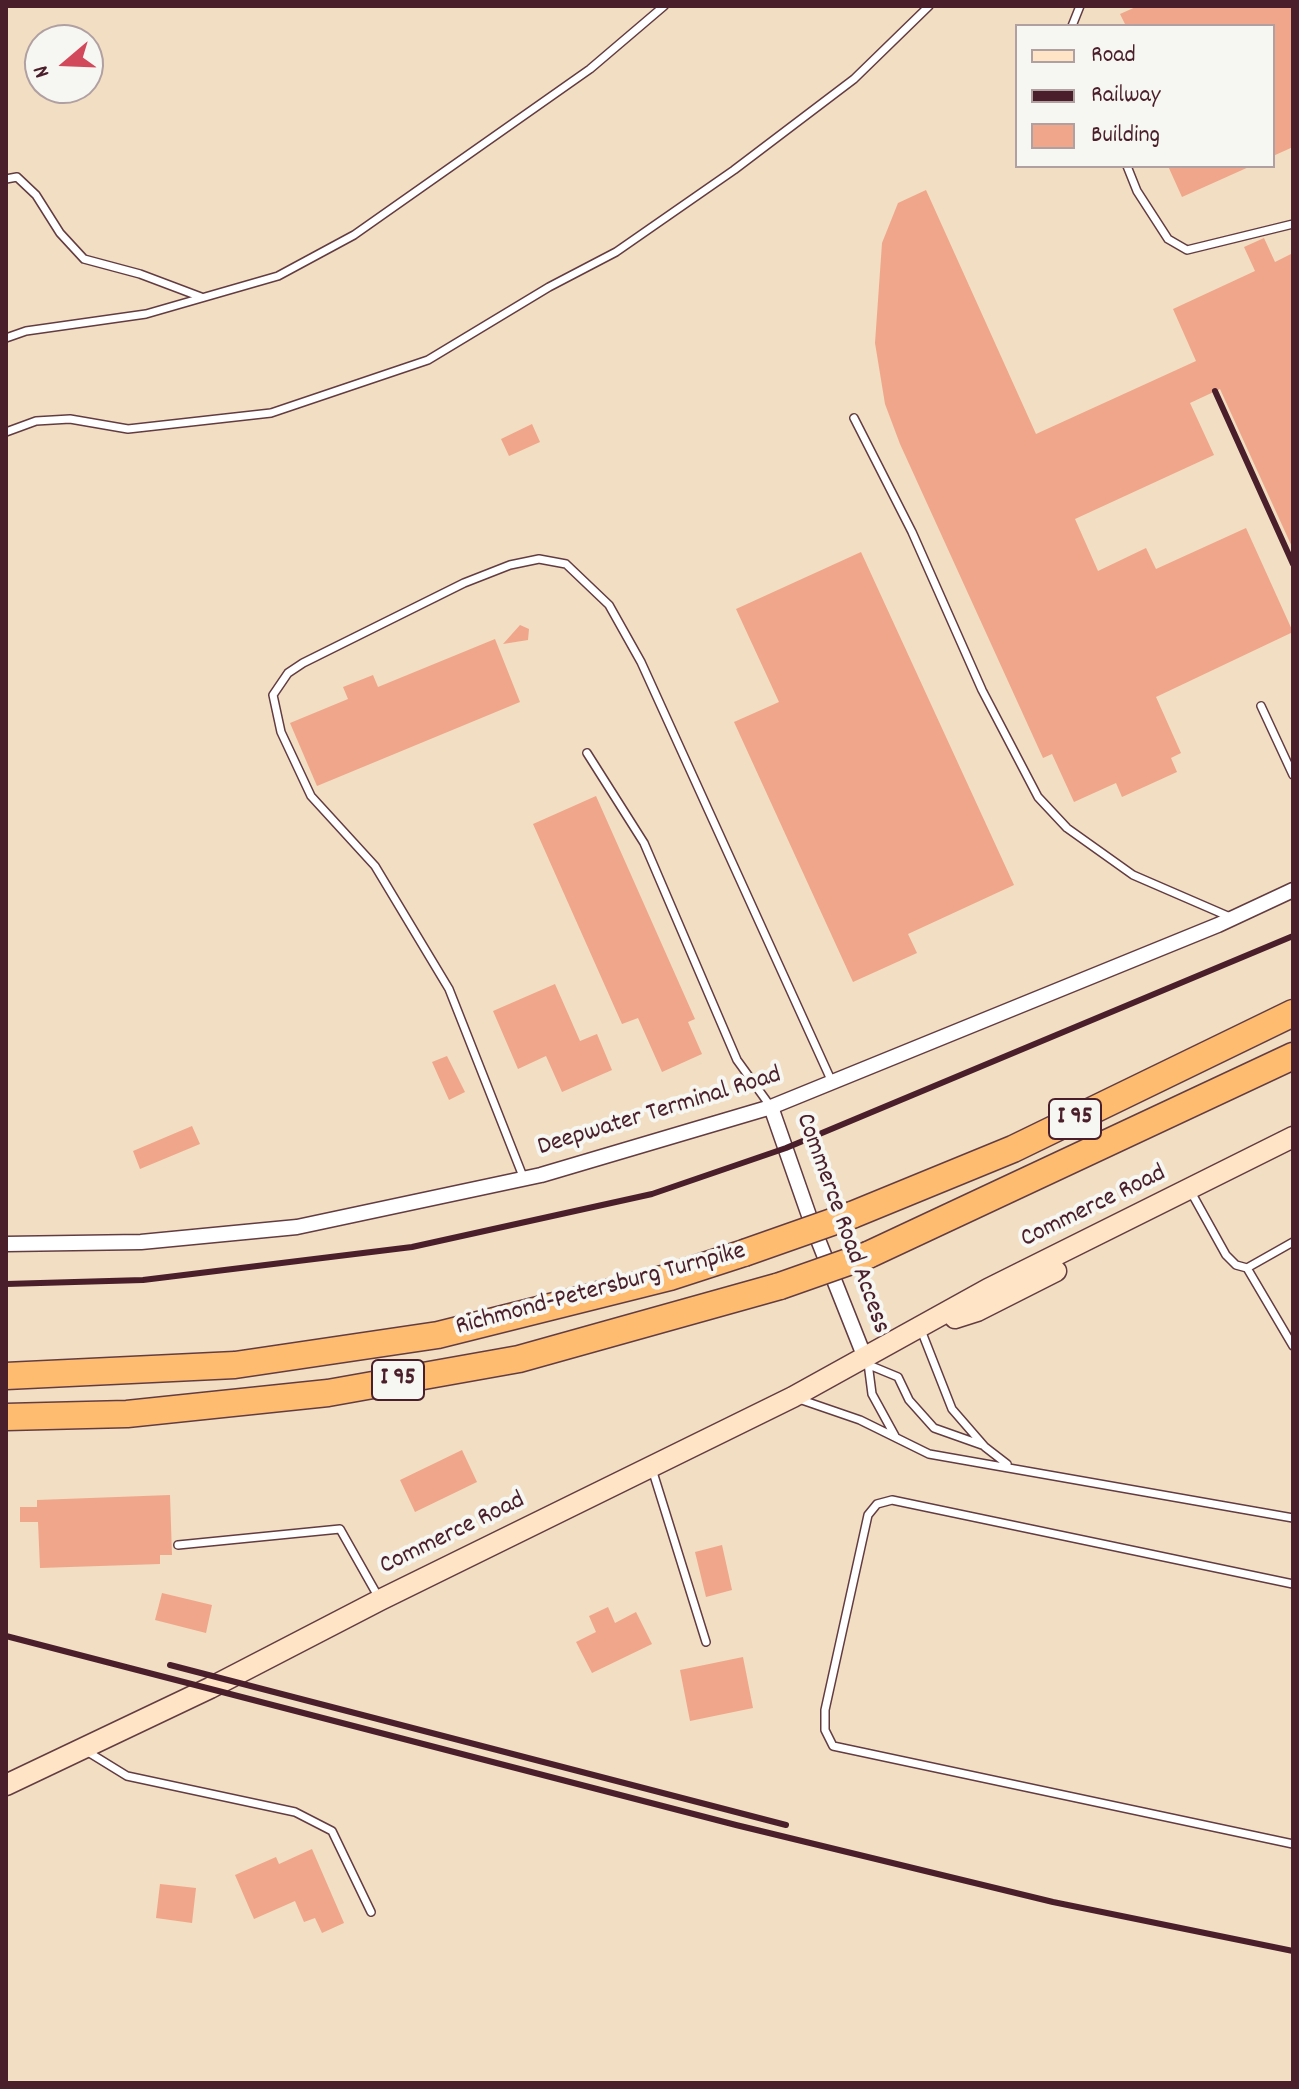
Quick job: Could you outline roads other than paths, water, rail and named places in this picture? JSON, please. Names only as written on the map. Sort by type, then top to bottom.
[{"type":"highway","name":"Richmond-Petersburg Turnpike","points":[[6,1376],[235,1365],[438,1335],[670,1277],[852,1215],[1013,1149],[1293,1013]]},
{"type":"highway","name":"Richmond-Petersburg Turnpike","points":[[6,1417],[127,1414],[328,1393],[519,1359],[780,1286],[868,1255],[1293,1056]]},
{"type":"main road","name":"Commerce Road","points":[[1192,1195],[1293,1137]]},
{"type":"main road","name":"Commerce Road","points":[[6,1785],[867,1362],[988,1289],[1293,1152]]},
{"type":"street","name":"Deepwater Terminal Road","points":[[6,1244],[141,1242],[297,1227],[524,1179],[771,1107],[1232,918],[1293,890]]},
{"type":"street","name":"Commerce Road Access","points":[[771,1107],[813,1227],[867,1362]]},
{"type":"lane","points":[[6,338],[26,331],[146,314],[278,276],[354,235],[590,69],[664,6]]},
{"type":"lane","points":[[6,432],[36,421],[70,419],[128,429],[271,413],[428,360],[549,287],[616,252],[734,170],[854,79],[929,6]]},
{"type":"lane","points":[[1128,168],[1137,191],[1168,239],[1187,250],[1293,224]]},
{"type":"lane","points":[[6,179],[17,177],[36,195],[60,233],[84,259],[140,274],[203,298]]},
{"type":"lane","points":[[854,418],[912,532],[982,690],[1038,797],[1067,828],[1133,875],[1232,918]]},
{"type":"lane","points":[[524,1179],[449,989],[375,866],[311,796],[281,732],[273,695],[288,673],[303,663],[464,583],[510,565],[539,559],[566,564],[609,605],[641,662],[832,1082]]},
{"type":"lane","points":[[1261,706],[1293,775]]},
{"type":"lane","points":[[587,753],[644,843],[737,1060],[771,1107]]},
{"type":"lane","points":[[1192,1195],[1226,1255],[1236,1265],[1247,1268],[1293,1346]]},
{"type":"lane","points":[[1247,1268],[1293,1242]]},
{"type":"lane","points":[[920,1329],[952,1409],[985,1447],[1009,1466]]},
{"type":"lane","points":[[867,1362],[872,1394],[896,1438]]},
{"type":"lane","points":[[867,1362],[898,1377],[909,1400],[934,1428],[985,1447]]},
{"type":"lane","points":[[793,1397],[860,1420],[929,1454],[1293,1518]]},
{"type":"lane","points":[[652,1468],[706,1642]]},
{"type":"lane","points":[[1293,1584],[892,1500],[877,1504],[868,1515],[825,1710],[825,1730],[833,1746],[1293,1844]]},
{"type":"lane","points":[[178,1545],[340,1529],[380,1600]]},
{"type":"lane","points":[[82,1748],[127,1776],[295,1812],[332,1831],[371,1912]]},
{"type":"railway","points":[[1215,391],[1293,564]]},
{"type":"railway","points":[[6,1284],[143,1280],[412,1247],[652,1194],[786,1148],[1293,936]]},
{"type":"railway","points":[[6,1636],[736,1825],[1053,1902],[1293,1951]]},
{"type":"railway","points":[[170,1665],[786,1825]]}]
